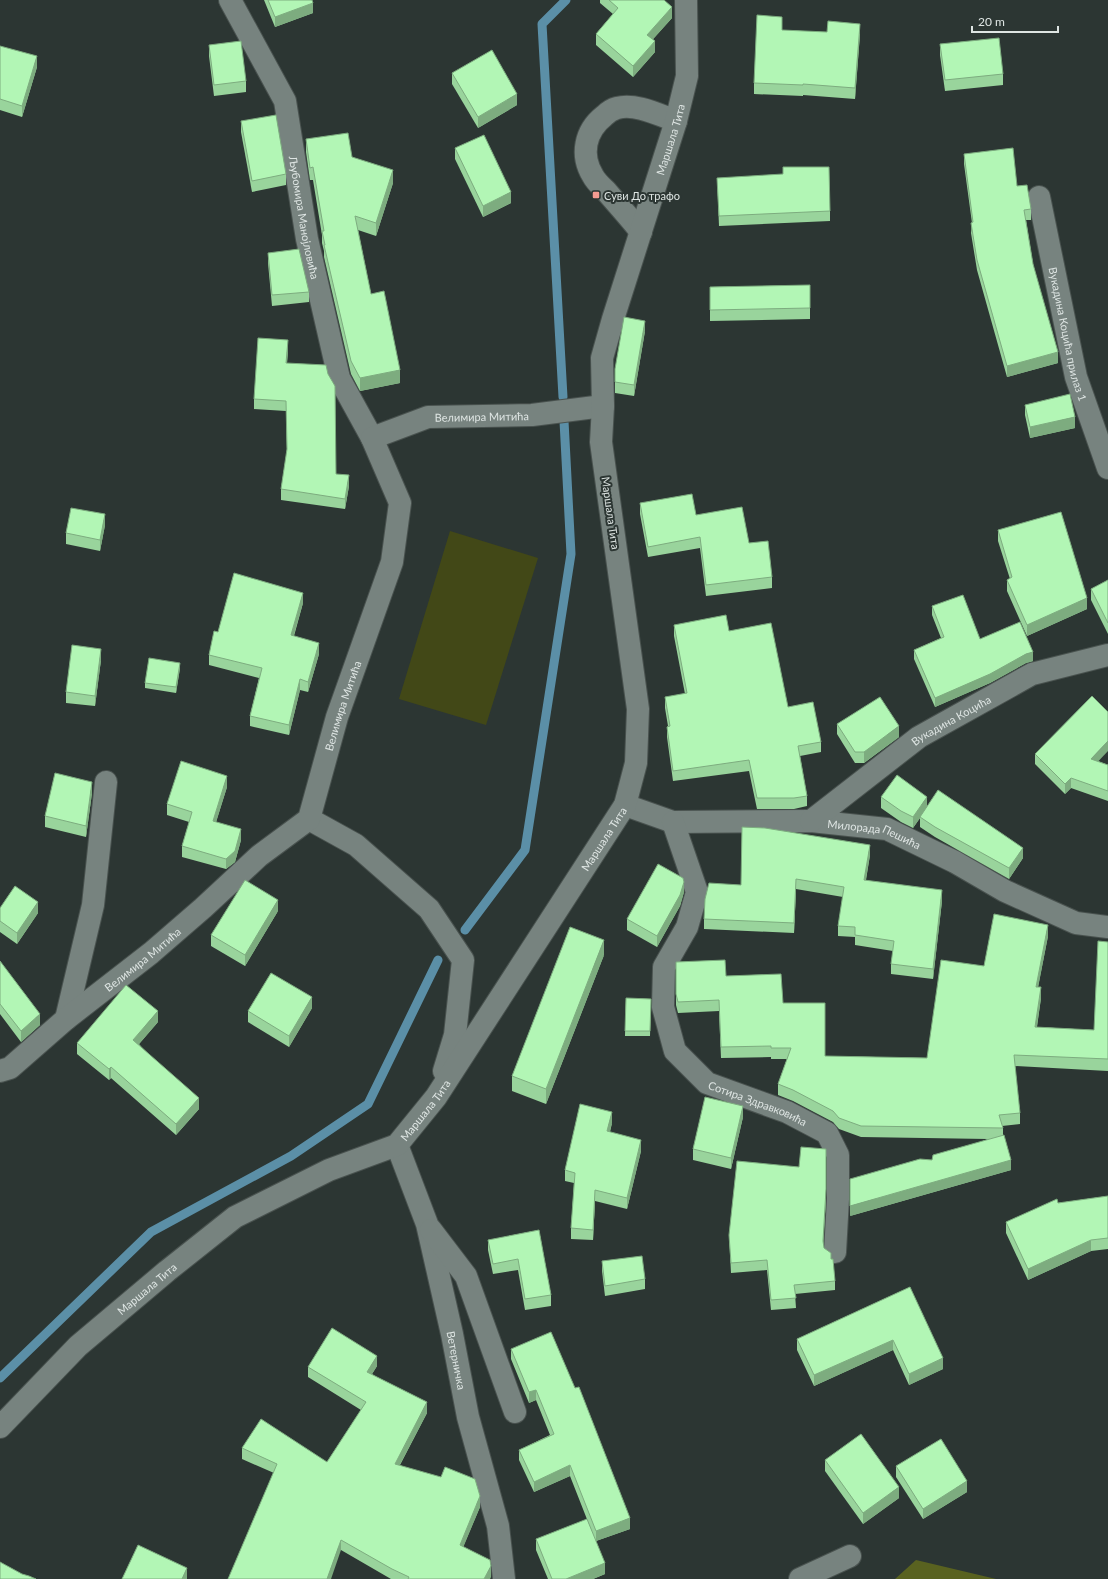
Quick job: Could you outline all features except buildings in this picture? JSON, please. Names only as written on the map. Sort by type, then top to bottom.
[{"type":"street","name":"Љубомира Манојловића","points":[[230,0],[285,101],[307,239],[339,378],[372,438]]},
{"type":"street","name":"Маршала Тита","points":[[0,1427],[78,1346],[167,1270],[235,1217],[329,1170],[397,1145],[436,1097],[625,805],[636,763],[638,709],[601,442],[603,406],[602,358],[676,121],[687,76],[686,0]]},
{"type":"street","points":[[641,232],[593,176],[586,160],[587,139],[598,120],[617,108],[645,110],[676,121]]},
{"type":"street","name":"Вукадина Коцића прилаз 1","points":[[1039,197],[1076,377],[1108,468]]},
{"type":"street","name":"Велимира Митића","points":[[0,1071],[10,1068],[66,1019],[151,953],[203,908],[259,856],[309,819],[336,717],[392,562],[400,503],[372,438],[428,417],[532,415],[603,406]]},
{"type":"street","name":"Вукадина Коцића","points":[[811,821],[919,737],[1018,681],[1032,674],[1108,655]]},
{"type":"street","points":[[66,1019],[93,904],[106,782]]},
{"type":"street","name":"Милорада Пешића","points":[[625,805],[673,822],[811,821],[887,829],[955,862],[1005,891],[1076,923],[1108,927]]},
{"type":"street","points":[[309,819],[356,845],[429,909],[463,960],[454,1035],[436,1097]]},
{"type":"street","name":"Сотира Здравковића","points":[[673,822],[697,892],[687,927],[664,966],[664,1008],[675,1051],[707,1083],[787,1112],[827,1133],[838,1155],[838,1199],[835,1252]]},
{"type":"street","name":"Ветерничка","points":[[397,1145],[427,1224],[452,1334],[468,1417],[498,1526],[504,1579]]},
{"type":"street","points":[[427,1224],[466,1276],[516,1412]]},
{"type":"street","points":[[800,1579],[850,1556]]},
{"type":"green space","points":[[450,531],[538,558],[486,725],[399,699]]},
{"type":"green space","points":[[916,1560],[996,1579],[895,1579]]},
{"type":"waterway","points":[[563,397],[542,24],[566,0]]},
{"type":"waterway","points":[[465,930],[525,850],[571,554],[564,421]]},
{"type":"waterway","points":[[0,1378],[151,1232],[291,1156],[368,1104],[438,960]]},
{"type":"place","name":"Суви До трафо","points":[[596,195]]}]
